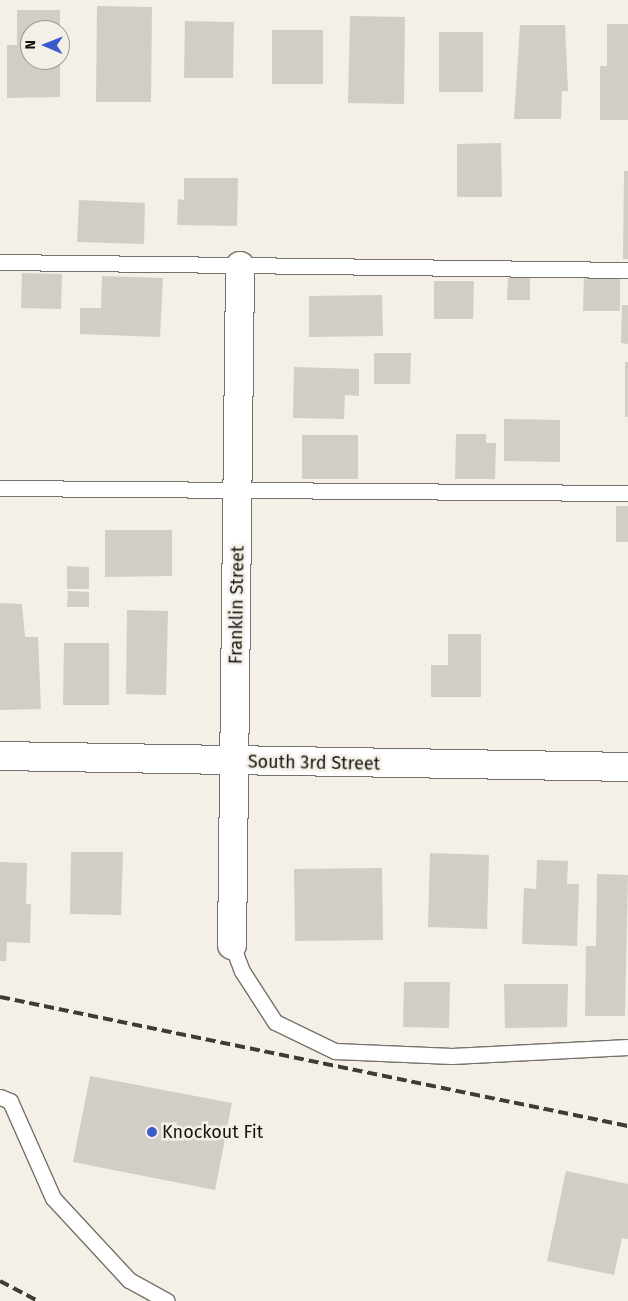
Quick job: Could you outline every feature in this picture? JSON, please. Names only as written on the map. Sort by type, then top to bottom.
[{"type":"street","name":"Franklin Street","points":[[232,945],[236,761],[240,266]]},
{"type":"street","name":"South 3rd Street","points":[[0,756],[628,768]]},
{"type":"lane","points":[[0,262],[628,270]]},
{"type":"lane","points":[[0,488],[238,492],[628,493]]},
{"type":"lane","points":[[232,945],[242,971],[275,1022],[335,1051],[452,1056],[628,1047]]},
{"type":"lane","points":[[0,1096],[10,1101],[53,1198],[130,1280],[167,1301]]},
{"type":"building","points":[[97,6],[152,7],[151,102],[96,102]]},
{"type":"building","points":[[17,10],[60,10],[60,20],[20,20],[20,70],[60,70],[60,97],[7,98],[7,45],[17,45]]},
{"type":"building","points":[[350,16],[405,17],[404,104],[348,103]]},
{"type":"building","points":[[185,21],[234,22],[233,78],[184,78]]},
{"type":"building","points":[[607,24],[628,24],[628,120],[600,120],[600,66],[607,66]]},
{"type":"building","points":[[520,25],[565,25],[568,91],[562,91],[561,119],[514,119]]},
{"type":"building","points":[[272,30],[323,30],[323,84],[272,84]]},
{"type":"building","points":[[439,32],[483,32],[483,92],[439,92]]},
{"type":"building","points":[[501,143],[502,197],[457,197],[457,144]]},
{"type":"building","points":[[624,171],[628,171],[628,259],[623,259]]},
{"type":"building","points":[[184,178],[238,178],[237,226],[177,225],[178,199],[184,200]]},
{"type":"building","points":[[79,200],[145,203],[144,244],[77,242]]},
{"type":"building","points":[[22,273],[62,274],[61,309],[21,308]]},
{"type":"building","points":[[584,275],[620,275],[620,311],[583,311]]},
{"type":"building","points":[[102,276],[163,278],[160,337],[80,334],[80,308],[101,308]]},
{"type":"building","points":[[508,278],[530,278],[530,300],[507,300]]},
{"type":"building","points":[[434,281],[474,281],[473,319],[434,319]]},
{"type":"building","points":[[382,295],[383,336],[309,337],[309,296]]},
{"type":"building","points":[[622,305],[628,305],[628,344],[621,343]]},
{"type":"building","points":[[374,353],[411,353],[410,384],[374,384]]},
{"type":"building","points":[[625,362],[628,362],[628,417],[625,417]]},
{"type":"building","points":[[294,367],[359,369],[359,396],[345,395],[344,419],[293,418]]},
{"type":"building","points":[[504,419],[560,420],[560,462],[504,461]]},
{"type":"building","points":[[456,434],[486,434],[486,443],[496,443],[495,479],[455,479]]},
{"type":"building","points":[[302,435],[358,435],[358,479],[302,479]]},
{"type":"building","points":[[616,506],[628,506],[628,542],[616,542]]},
{"type":"building","points":[[105,530],[172,530],[172,576],[105,577]]},
{"type":"building","points":[[67,566],[89,567],[89,589],[67,589]]},
{"type":"building","points":[[68,591],[89,592],[89,607],[67,607]]},
{"type":"building","points":[[0,603],[22,604],[25,637],[38,637],[41,709],[0,710]]},
{"type":"building","points":[[127,610],[168,611],[166,695],[126,694]]},
{"type":"building","points":[[448,634],[481,634],[481,697],[431,697],[431,665],[448,665]]},
{"type":"building","points":[[64,643],[109,643],[109,705],[63,705]]},
{"type":"building","points":[[71,852],[123,852],[121,915],[70,914]]},
{"type":"building","points":[[430,853],[489,855],[487,929],[428,927]]},
{"type":"building","points":[[537,860],[568,861],[567,884],[579,884],[577,946],[522,944],[524,888],[536,889]]},
{"type":"building","points":[[0,862],[27,863],[26,904],[31,904],[30,943],[7,942],[6,961],[0,961]]},
{"type":"building","points":[[382,868],[383,940],[295,941],[294,869]]},
{"type":"building","points":[[597,874],[628,875],[625,1016],[585,1016],[586,946],[596,946]]},
{"type":"building","points":[[404,982],[450,982],[449,1028],[403,1027]]},
{"type":"building","points":[[504,984],[568,984],[567,1027],[505,1028]]},
{"type":"building","points":[[90,1076],[232,1103],[215,1190],[73,1162]]},
{"type":"building","points":[[566,1171],[628,1184],[628,1239],[622,1238],[614,1275],[547,1261]]},
{"type":"railway","points":[[0,997],[628,1126]]},
{"type":"railway","points":[[0,1281],[38,1301]]},
{"type":"place","name":"Knockout Fit","points":[[152,1132]]}]
